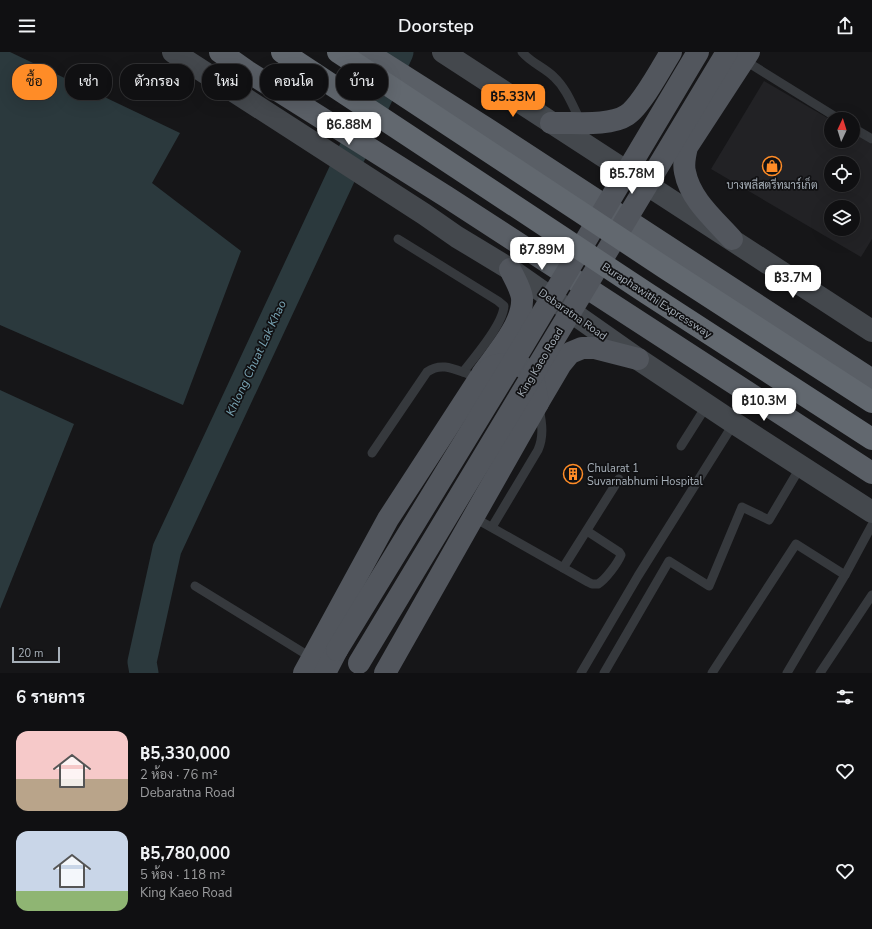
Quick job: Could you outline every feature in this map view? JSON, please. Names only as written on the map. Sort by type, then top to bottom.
[{"type":"highway","points":[[220,52],[247,71],[447,197],[872,473]]},
{"type":"highway","name":"Buraphawithi Expressway","points":[[282,52],[648,294],[872,439]]},
{"type":"highway","points":[[338,52],[665,268],[872,402]]},
{"type":"highway","points":[[366,52],[486,128],[872,380]]},
{"type":"main road","name":"Debaratna Road","points":[[173,52],[424,214],[457,237],[510,269],[638,359],[872,512]]},
{"type":"main road","points":[[443,52],[872,331]]},
{"type":"main road","name":"King Kaeo Road","points":[[314,668],[337,650],[521,349],[698,52]]},
{"type":"main road","points":[[732,239],[696,199],[684,170],[687,147],[722,95],[740,55]]},
{"type":"main road","name":"King Kaeo Road","points":[[356,668],[740,55]]},
{"type":"main road","points":[[551,123],[602,122],[617,120],[628,115],[638,104],[669,56]]},
{"type":"main road","points":[[669,56],[668,82],[674,94],[685,102],[698,105],[722,95]]},
{"type":"main road","points":[[314,668],[388,519],[471,376],[513,331],[521,313],[522,297],[510,269]]},
{"type":"main road","points":[[385,673],[561,364],[570,353],[582,348],[595,348],[638,359]]},
{"type":"main road","points":[[471,376],[491,367],[506,365],[521,366],[527,369],[534,381],[538,403]]},
{"type":"lane","points":[[522,52],[527,58],[553,76],[560,83],[567,93],[581,122]]},
{"type":"lane","points":[[740,55],[828,112]]},
{"type":"lane","points":[[860,132],[872,139]]},
{"type":"lane","points":[[372,453],[427,372],[434,367],[445,366],[471,376],[480,350],[503,314],[504,306],[398,238]]},
{"type":"lane","points":[[492,527],[538,450],[541,442],[542,419],[538,403]]},
{"type":"lane","points":[[681,446],[707,405]]},
{"type":"lane","points":[[581,673],[638,576],[734,423]]},
{"type":"lane","points":[[604,673],[668,561],[709,586],[742,507],[769,520],[800,466]]},
{"type":"lane","points":[[563,568],[619,479]]},
{"type":"lane","points":[[473,517],[592,584],[598,584],[620,558],[620,555],[619,552],[587,530]]},
{"type":"lane","points":[[787,673],[872,525]]},
{"type":"lane","points":[[712,673],[796,544],[845,574]]},
{"type":"lane","points":[[195,586],[314,668]]},
{"type":"lane","points":[[820,673],[872,595]]},
{"type":"shaded area","points":[[0,52],[10,52],[35,64],[12,64],[12,100],[57,100],[57,74],[65,78],[65,100],[111,100],[180,133],[152,183],[241,251],[183,405],[0,325]]},
{"type":"shaded area","name":"บางพลีสตรีทมาร์เก็ต","points":[[764,81],[824,116],[824,148],[860,148],[860,137],[872,144],[872,239],[861,257],[825,236],[860,236],[860,200],[824,200],[824,235],[711,169]]},
{"type":"shaded area","points":[[0,390],[74,424],[0,609]]},
{"type":"waterway","name":"Khlong Chuat Lak Khao","points":[[144,673],[142,662],[167,549],[399,52]]},
{"type":"place","name":"บางพลีสตรีทมาร์เก็ต","points":[[772,166]]},
{"type":"place","name":"Chularat 1 Suvarnabhumi Hospital","points":[[573,474]]}]
